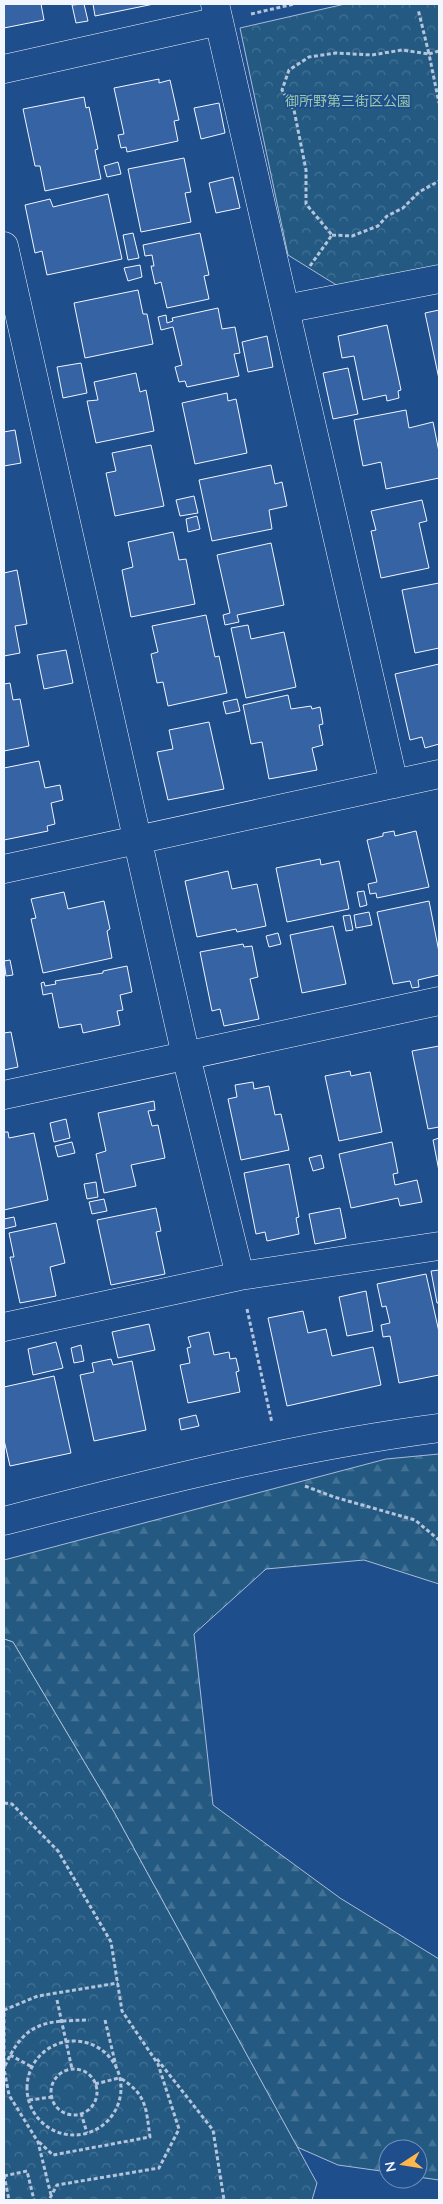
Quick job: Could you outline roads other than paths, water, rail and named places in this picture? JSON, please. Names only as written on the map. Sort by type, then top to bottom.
[{"type":"street","points":[[4,69],[217,12],[394,784]]},
{"type":"street","points":[[4,246],[186,1056],[240,1276]]},
{"type":"street","points":[[285,309],[439,279]]},
{"type":"street","points":[[4,869],[439,774]]},
{"type":"street","points":[[4,1095],[439,1001]]},
{"type":"street","points":[[4,1328],[240,1276],[439,1246]]},
{"type":"street","points":[[4,1521],[103,1496],[313,1448],[439,1428]]},
{"type":"park label","name":"御所野第三街区公園","points":[[348,101]]}]
